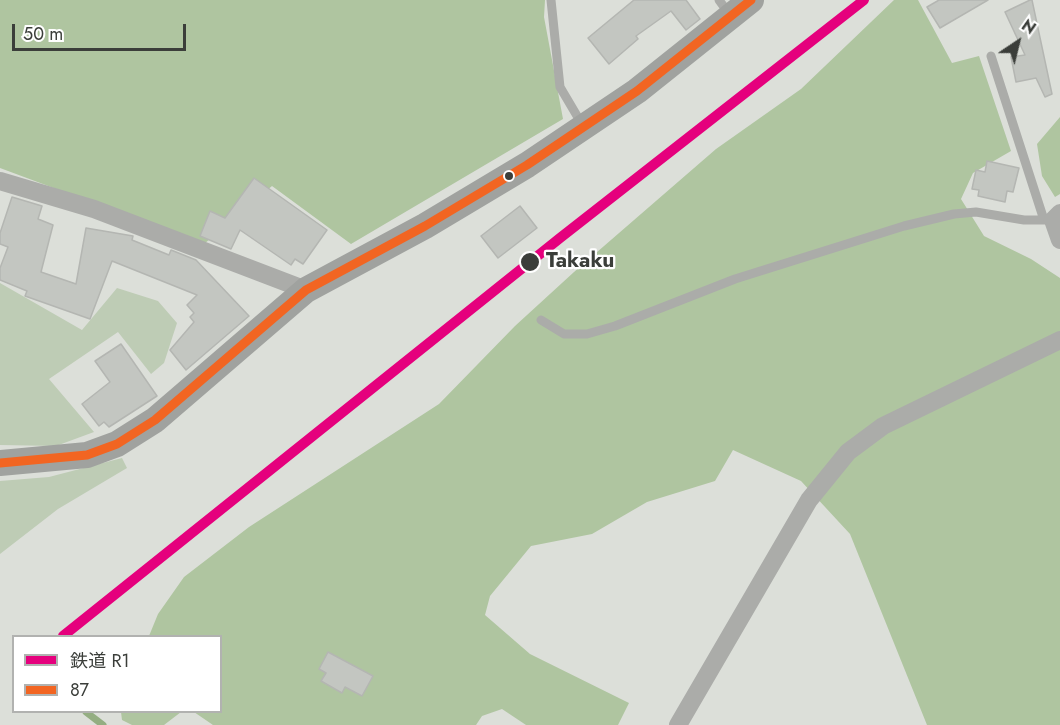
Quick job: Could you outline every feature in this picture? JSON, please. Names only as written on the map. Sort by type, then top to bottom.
[{"type":"main road","points":[[0,463],[87,455],[117,444],[155,420],[306,290],[425,226],[527,165],[637,91],[725,8],[751,0]]},
{"type":"street","points":[[0,181],[94,209],[306,290]]},
{"type":"street","points":[[678,725],[809,500],[848,452],[883,426],[1060,340]]},
{"type":"lane","points":[[551,0],[560,87],[584,127]]},
{"type":"lane","points":[[991,56],[1056,227]]},
{"type":"lane","points":[[541,320],[564,334],[587,334],[615,326],[735,279],[904,226],[954,214],[976,212],[1056,227]]},
{"type":"green space","points":[[0,0],[545,0],[544,17],[563,119],[351,244],[272,186],[204,244],[0,168]]},
{"type":"green space","points":[[894,0],[918,0],[952,63],[979,56],[1011,151],[973,173],[961,199],[984,236],[1031,259],[1060,278],[1060,725],[927,725],[850,534],[801,481],[733,450],[715,481],[647,502],[592,534],[531,546],[490,596],[485,615],[530,654],[629,703],[618,725],[526,725],[502,709],[482,716],[476,725],[213,725],[195,713],[222,713],[222,635],[149,635],[158,614],[184,577],[249,527],[439,404],[515,326],[574,272],[716,149],[801,89]]},
{"type":"green space","points":[[1060,117],[1060,194],[1055,197],[1042,176],[1037,144]]},
{"type":"green space","points":[[0,283],[82,330],[117,288],[158,301],[177,323],[164,363],[151,374],[118,332],[49,379],[94,432],[56,446],[0,445]]},
{"type":"green space","points":[[122,458],[127,468],[58,509],[0,554],[0,481],[49,477]]},
{"type":"green space","points":[[121,713],[180,713],[164,725],[132,725],[122,720]]},
{"type":"building","points":[[634,0],[686,0],[700,19],[686,30],[671,11],[636,36],[638,39],[609,64],[588,38]]},
{"type":"building","points":[[939,0],[988,0],[940,28],[927,7]]},
{"type":"building","points":[[1032,0],[1052,94],[1045,97],[1036,78],[1016,82],[1011,57],[1025,55],[1005,12]]},
{"type":"building","points":[[987,161],[1019,168],[1013,192],[1007,191],[1005,202],[978,196],[979,190],[972,189],[976,170],[985,172]]},
{"type":"building","points":[[254,178],[327,230],[303,264],[295,259],[291,265],[240,230],[231,249],[200,236],[210,211],[225,218]]},
{"type":"building","points":[[12,197],[42,206],[38,219],[53,225],[41,272],[76,284],[86,228],[133,236],[132,240],[169,255],[171,250],[196,260],[249,316],[186,370],[170,350],[194,322],[190,317],[194,313],[187,305],[197,295],[112,261],[90,319],[25,296],[27,291],[0,280],[0,268],[8,247],[0,244],[0,233]]},
{"type":"building","points":[[520,206],[537,228],[498,258],[481,236]]},
{"type":"building","points":[[121,344],[157,396],[109,427],[104,422],[99,426],[82,404],[110,382],[95,361]]},
{"type":"building","points":[[328,652],[373,676],[362,696],[345,687],[342,693],[321,681],[326,673],[319,669]]},
{"type":"waterway","points":[[87,713],[103,725]]},
{"type":"rail line","name":"R1","points":[[64,635],[560,238],[864,0]]},
{"type":"transit line","name":"87","points":[[0,463],[87,455],[117,444],[155,420],[306,290],[425,226],[527,165],[637,91],[751,0]]},
{"type":"place","name":"Takaku","points":[[530,262]]}]
